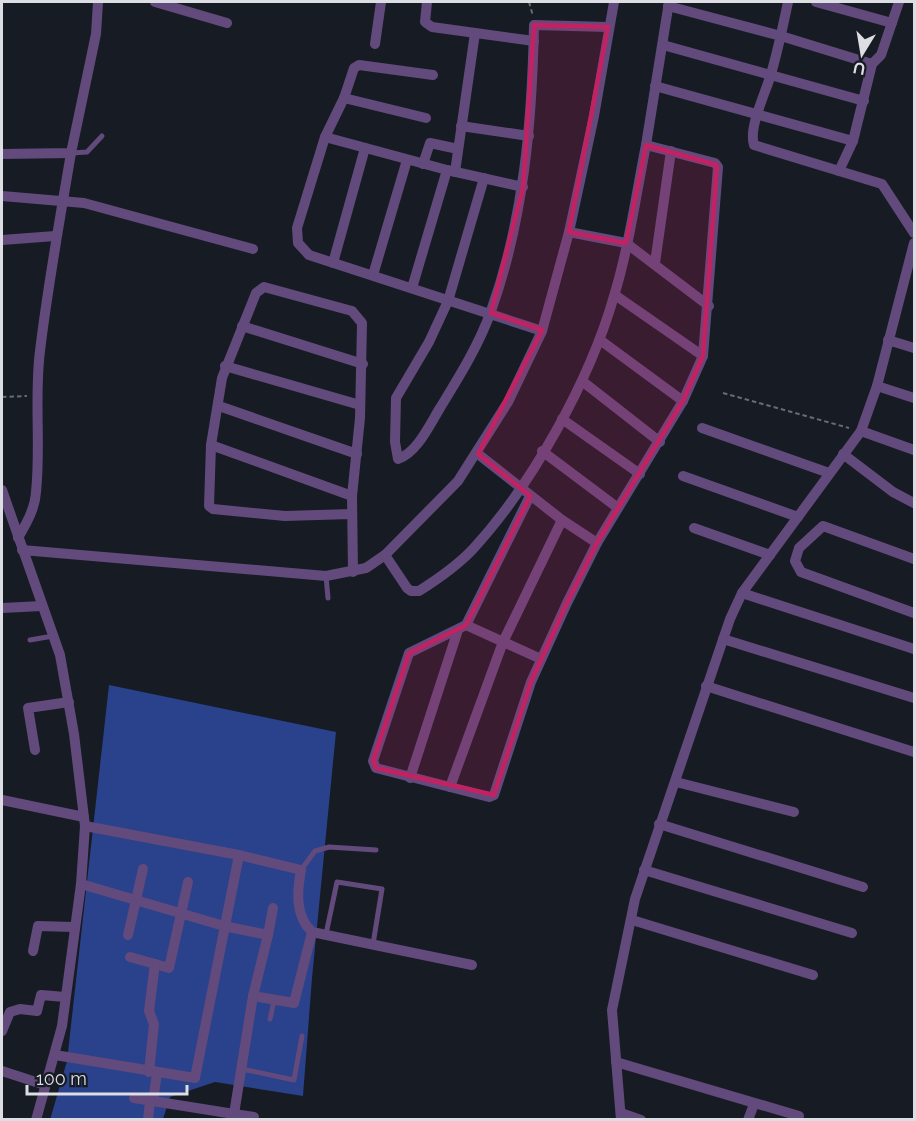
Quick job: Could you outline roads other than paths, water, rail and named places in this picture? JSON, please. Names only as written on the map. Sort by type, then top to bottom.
[{"type":"street","points":[[18,538],[27,522],[36,492],[36,395],[55,236],[96,34],[98,2]]},
{"type":"street","points":[[155,2],[227,23]]},
{"type":"street","points":[[375,44],[381,2]]},
{"type":"street","points":[[427,2],[424,17],[428,25],[534,41]]},
{"type":"street","points":[[22,550],[326,576],[353,572],[371,566],[385,555],[451,489],[478,454],[508,402],[542,331],[569,232],[594,116],[614,2]]},
{"type":"street","points":[[788,2],[771,74],[757,114],[753,137],[754,146],[882,184],[915,233]]},
{"type":"street","points":[[816,2],[892,23]]},
{"type":"street","points":[[838,171],[853,141],[872,64],[881,55],[899,2]]},
{"type":"street","points":[[385,555],[407,588],[411,591],[419,591],[474,548],[520,487],[582,381],[615,295],[646,145],[668,4],[872,64]]},
{"type":"street","points":[[484,178],[448,301],[429,342],[396,398],[395,442],[398,459],[404,457],[424,434],[472,352],[491,313],[508,255],[523,187],[529,136],[534,25],[608,27]]},
{"type":"street","points":[[412,288],[458,149],[475,33]]},
{"type":"street","points":[[663,45],[864,101]]},
{"type":"street","points":[[434,75],[359,65],[354,68],[344,98],[325,138],[296,236],[304,252],[542,331]]},
{"type":"street","points":[[655,86],[853,141]]},
{"type":"street","points":[[344,98],[426,118]]},
{"type":"street","points":[[461,126],[529,136]]},
{"type":"street","points":[[325,138],[523,187]]},
{"type":"street","points":[[423,164],[430,143],[458,149]]},
{"type":"street","points":[[541,660],[502,642],[462,628],[409,653],[380,740],[374,766],[450,788],[489,797],[494,795],[541,660],[597,543],[683,401],[702,356],[709,306],[718,167],[715,163],[646,145]]},
{"type":"street","points":[[333,263],[365,148]]},
{"type":"street","points":[[655,263],[671,151]]},
{"type":"street","points":[[2,154],[71,153]]},
{"type":"street","points":[[373,275],[407,160]]},
{"type":"street","points":[[2,196],[63,200],[253,249]]},
{"type":"street","points":[[569,232],[626,243],[709,306]]},
{"type":"street","points":[[2,240],[55,236]]},
{"type":"street","points":[[641,1119],[621,1116],[612,1010],[635,899],[644,870],[676,782],[706,686],[742,592],[861,431],[878,386],[888,340],[904,292],[915,243]]},
{"type":"street","points":[[351,514],[285,516],[213,509],[207,501],[211,445],[225,366],[256,293],[264,287],[352,311],[362,323],[363,364],[351,514],[353,572]]},
{"type":"street","points":[[904,292],[915,296]]},
{"type":"street","points":[[615,295],[702,356]]},
{"type":"street","points":[[243,326],[363,364]]},
{"type":"street","points":[[600,339],[683,401]]},
{"type":"street","points":[[888,340],[915,348]]},
{"type":"street","points":[[225,366],[360,405]]},
{"type":"street","points":[[582,381],[660,442]]},
{"type":"street","points":[[878,386],[915,398]]},
{"type":"street","points":[[219,406],[357,454]]},
{"type":"street","points":[[562,418],[640,474]]},
{"type":"street","points":[[702,428],[829,473]]},
{"type":"street","points":[[861,431],[915,450]]},
{"type":"street","points":[[211,445],[352,496]]},
{"type":"street","points":[[542,451],[618,508]]},
{"type":"street","points":[[478,454],[562,520],[597,543]]},
{"type":"street","points":[[843,454],[892,492],[915,502]]},
{"type":"street","points":[[683,476],[798,517]]},
{"type":"street","points":[[2,490],[53,636],[69,702],[85,822],[81,884],[65,997],[55,1055],[36,1119]]},
{"type":"street","points":[[410,778],[462,628],[530,496]]},
{"type":"street","points":[[450,788],[502,642],[562,520]]},
{"type":"street","points":[[915,559],[823,526],[799,548],[795,561],[801,572],[915,613]]},
{"type":"street","points":[[694,528],[770,555]]},
{"type":"street","points":[[742,592],[915,649]]},
{"type":"street","points":[[2,608],[42,606]]},
{"type":"street","points":[[723,639],[915,698]]},
{"type":"street","points":[[706,686],[915,752]]},
{"type":"street","points":[[35,750],[28,708],[69,702]]},
{"type":"street","points":[[676,782],[794,812]]},
{"type":"street","points":[[2,800],[85,822],[301,870],[297,891],[299,907],[303,924],[312,932],[472,965]]},
{"type":"street","points":[[659,824],[863,887]]},
{"type":"street","points":[[55,1055],[153,1073],[195,1078],[239,855]]},
{"type":"street","points":[[128,935],[142,869]]},
{"type":"street","points":[[644,870],[852,933]]},
{"type":"street","points":[[130,957],[169,968],[189,882]]},
{"type":"street","points":[[81,884],[224,926],[267,935]]},
{"type":"street","points":[[234,1114],[253,996],[273,908]]},
{"type":"street","points":[[632,920],[813,975]]},
{"type":"street","points":[[33,951],[38,926],[74,927]]},
{"type":"street","points":[[253,996],[292,1004],[295,1002],[312,932]]},
{"type":"street","points":[[148,1119],[152,1101],[154,1024],[149,1011],[154,964]]},
{"type":"street","points":[[2,1031],[10,1012],[20,1009],[37,1011],[41,994],[65,997]]},
{"type":"street","points":[[616,1062],[799,1116]]},
{"type":"street","points":[[2,1071],[45,1085]]},
{"type":"street","points":[[134,1098],[254,1117]]},
{"type":"street","points":[[748,1119],[754,1104]]},
{"type":"lane","points":[[71,153],[87,152],[102,136]]},
{"type":"lane","points":[[326,576],[328,598]]},
{"type":"lane","points":[[30,640],[53,636]]},
{"type":"lane","points":[[301,870],[315,850],[329,847],[376,850]]},
{"type":"lane","points":[[326,934],[337,882],[382,889],[373,944]]},
{"type":"lane","points":[[270,1019],[274,1001]]},
{"type":"lane","points":[[241,1069],[294,1080],[302,1036]]}]
